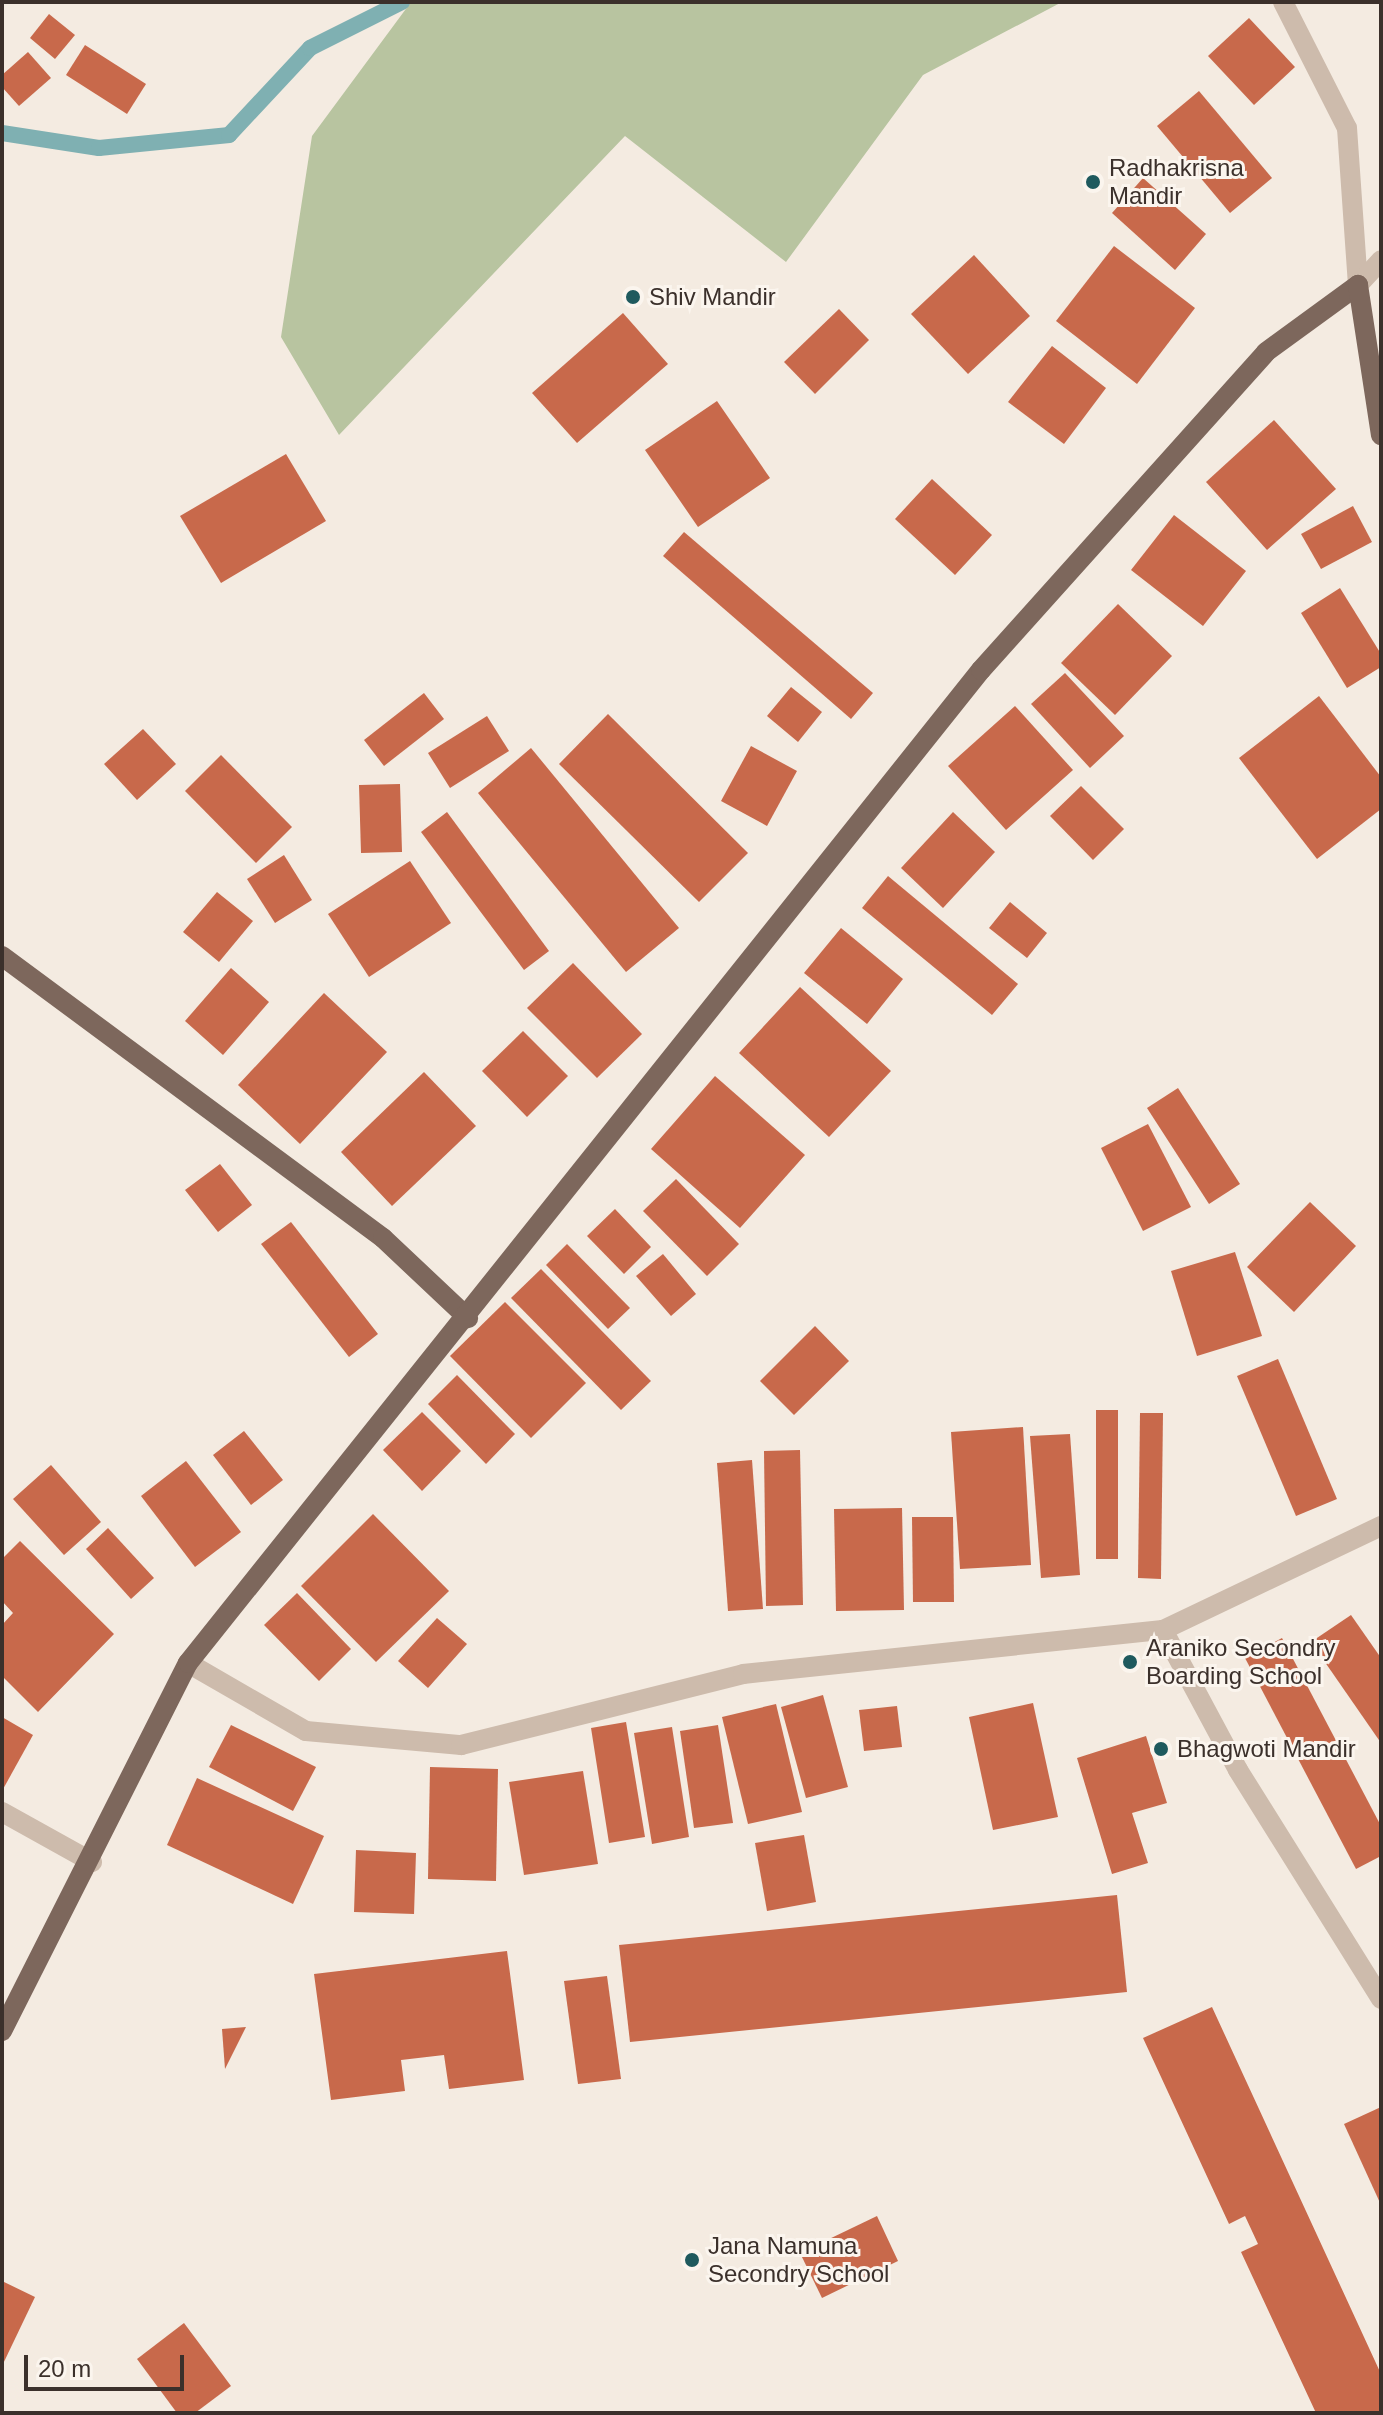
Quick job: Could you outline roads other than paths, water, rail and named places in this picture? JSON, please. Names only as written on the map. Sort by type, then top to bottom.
[{"type":"main road","points":[[2,2031],[92,1862],[188,1663],[468,1318],[981,670],[1266,352],[1358,285],[1381,435]]},
{"type":"main road","points":[[2,956],[383,1238],[468,1318]]},
{"type":"street","points":[[1283,2],[1347,128],[1358,285]]},
{"type":"street","points":[[1358,285],[1381,260]]},
{"type":"street","points":[[188,1663],[306,1731],[461,1745],[743,1674],[1163,1630],[1381,1526]]},
{"type":"street","points":[[1163,1630],[1238,1770],[1381,1999]]},
{"type":"street","points":[[2,1812],[92,1862]]},
{"type":"waterway","points":[[2,133],[99,148],[229,135],[310,48],[402,2]]},
{"type":"place","name":"Radhakrisna Mandir","points":[[1093,182]]},
{"type":"place","name":"Shiv Mandir","points":[[633,297]]},
{"type":"place","name":"Araniko Secondry Boarding School","points":[[1130,1662]]},
{"type":"place","name":"Bhagwoti Mandir","points":[[1161,1749]]},
{"type":"place","name":"Jana Namuna Secondry School","points":[[692,2260]]}]
